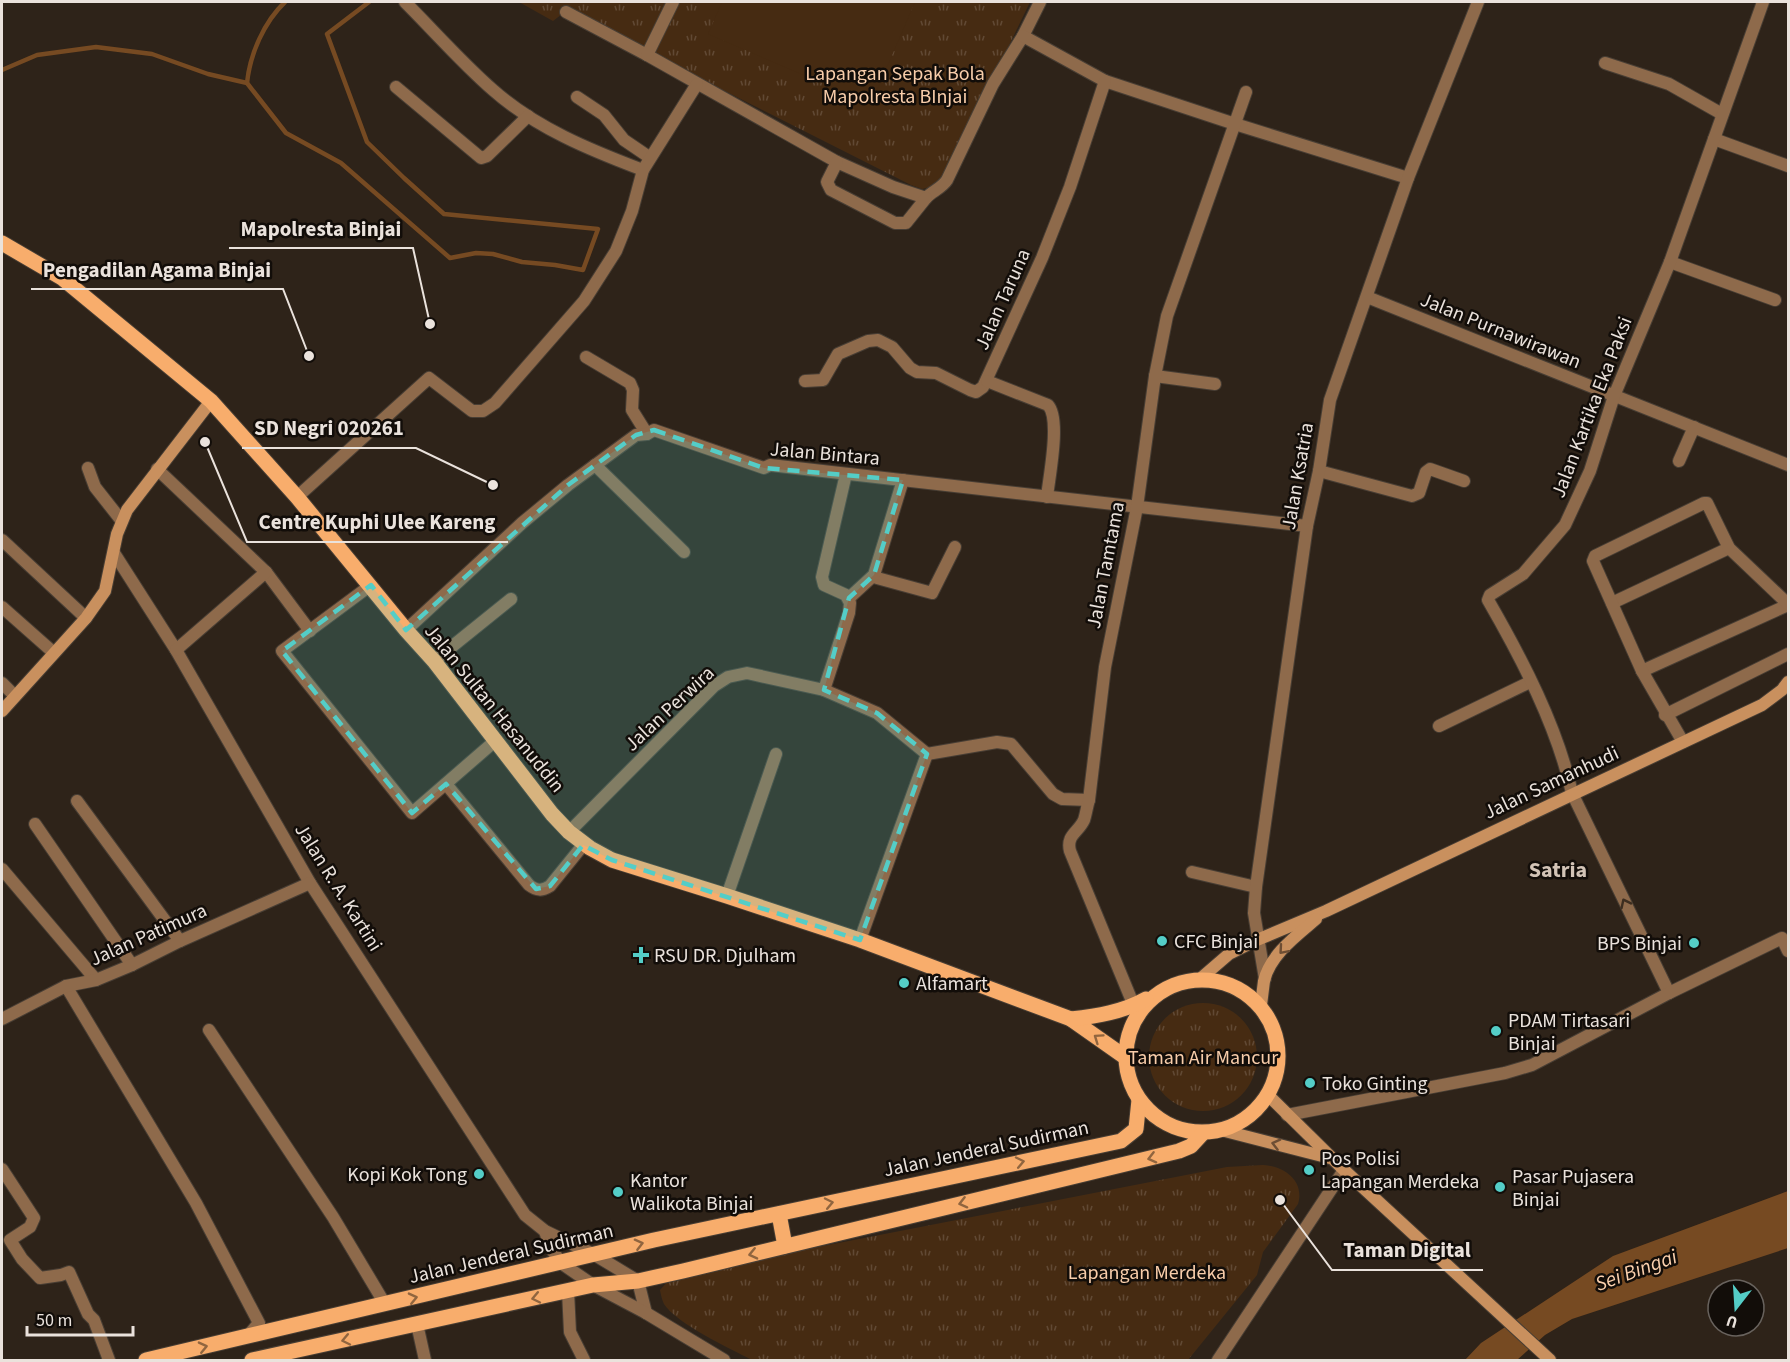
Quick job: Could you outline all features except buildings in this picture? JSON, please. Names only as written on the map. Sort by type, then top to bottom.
[{"type":"main road","name":"Jalan Sultan Hasanuddin","points":[[2,243],[63,278],[211,400],[297,497],[434,661],[552,814],[584,844],[612,861],[860,940],[1071,1019],[1125,1057]]},
{"type":"main road","points":[[1200,979],[1228,983],[1261,1005],[1275,1032],[1279,1060],[1268,1095],[1248,1117],[1221,1130],[1203,1133],[1184,1130],[1161,1120],[1139,1100],[1127,1074],[1126,1042],[1137,1014],[1158,992],[1178,983],[1200,979]]},
{"type":"main road","name":"Jalan Sultan Hasanuddin","points":[[1071,1019],[1098,1016],[1134,1006],[1158,992]]},
{"type":"main road","name":"Jalan Jenderal Sudirman","points":[[146,1360],[595,1255],[1121,1141],[1136,1129],[1139,1100]]},
{"type":"main road","points":[[252,1360],[275,1358],[593,1285],[638,1281],[785,1246],[1179,1151],[1191,1146],[1203,1133]]},
{"type":"main road","points":[[779,1214],[785,1246]]},
{"type":"street","points":[[405,2],[493,90],[528,116],[582,146],[643,170]]},
{"type":"street","points":[[647,55],[673,2]]},
{"type":"street","points":[[837,162],[827,182],[831,190],[895,223],[906,223],[926,198],[943,186],[947,180],[993,84],[1023,36],[1040,2]]},
{"type":"street","name":"Jalan Ksatria","points":[[1265,979],[1254,913],[1256,887],[1307,526],[1319,471],[1330,400],[1408,178],[1478,2]]},
{"type":"street","name":"Jalan Kartika Eka Paksi","points":[[1669,993],[1572,793],[1564,760],[1509,636],[1488,600],[1490,595],[1523,574],[1565,525],[1590,471],[1614,396],[1670,262],[1763,2]]},
{"type":"street","points":[[566,12],[837,162],[893,188],[926,198]]},
{"type":"street","points":[[1023,36],[1105,81],[1408,178]]},
{"type":"street","points":[[1605,63],[1669,84],[1722,114]]},
{"type":"street","name":"Jalan Taruna","points":[[1047,497],[1055,421],[1052,408],[987,381],[1042,258],[1070,187],[1105,81]]},
{"type":"street","points":[[297,497],[429,378],[472,411],[483,411],[495,403],[584,301],[616,251],[632,211],[643,170],[649,157],[697,84]]},
{"type":"street","points":[[396,87],[481,158],[487,156],[528,116]]},
{"type":"street","name":"Jalan Tamtama","points":[[1134,1006],[1070,851],[1069,838],[1085,818],[1089,800],[1105,667],[1137,507],[1155,376],[1167,316],[1246,92]]},
{"type":"street","points":[[576,97],[604,115],[624,140],[649,157]]},
{"type":"street","points":[[1714,139],[1788,166]]},
{"type":"street","points":[[1670,262],[1775,300]]},
{"type":"street","name":"Jalan Purnawirawan","points":[[1367,297],[1788,465]]},
{"type":"street","points":[[805,381],[823,380],[835,356],[846,349],[878,340],[892,347],[910,368],[917,372],[936,373],[976,392],[987,381]]},
{"type":"street","points":[[406,630],[522,523],[636,435],[647,434],[632,410],[633,390],[630,383],[586,357]]},
{"type":"street","points":[[1155,376],[1215,384]]},
{"type":"street","points":[[2,711],[86,618],[105,591],[121,520],[157,469],[211,400]]},
{"type":"street","points":[[1680,461],[1694,427]]},
{"type":"street","name":"Jalan Bintara","points":[[647,434],[654,430],[764,468],[770,465],[1307,526]]},
{"type":"street","points":[[595,465],[684,552]]},
{"type":"street","points":[[88,468],[95,487],[121,520]]},
{"type":"street","points":[[157,469],[266,573],[310,631]]},
{"type":"street","points":[[1319,471],[1413,496],[1419,493],[1427,470],[1464,481]]},
{"type":"street","points":[[846,474],[822,577],[824,585],[849,598]]},
{"type":"street","points":[[824,690],[849,613],[849,598],[874,575],[903,480]]},
{"type":"street","points":[[1642,671],[1788,604],[1729,548],[1707,503],[1702,503],[1595,556],[1593,561],[1642,671],[1665,715],[1683,741]]},
{"type":"street","points":[[2,540],[86,618]]},
{"type":"street","points":[[874,575],[877,578],[932,593],[955,547]]},
{"type":"street","points":[[1612,603],[1729,548]]},
{"type":"street","name":"Jalan R. A. Kartini","points":[[114,553],[176,650],[310,883],[525,1215],[545,1231],[595,1255],[638,1281]]},
{"type":"street","points":[[176,650],[266,573]]},
{"type":"street","points":[[371,585],[282,651],[412,813],[495,741]]},
{"type":"street","points":[[434,661],[511,599]]},
{"type":"street","points":[[2,607],[54,653]]},
{"type":"street","points":[[1665,715],[1786,659]]},
{"type":"street","name":"Jalan Perwira","points":[[569,832],[714,686],[728,677],[747,673],[824,690],[878,713],[927,754]]},
{"type":"street","points":[[1439,726],[1530,682]]},
{"type":"street","name":"Jalan Samanhudi","points":[[1200,979],[1229,954],[1326,911],[1762,705],[1782,690],[1788,682]]},
{"type":"street","points":[[2,683],[15,696]]},
{"type":"street","points":[[860,940],[927,754],[997,742],[1011,744],[1053,794],[1062,799],[1089,800]]},
{"type":"street","points":[[727,896],[776,754]]},
{"type":"street","points":[[446,784],[529,885],[536,889],[543,890],[550,886],[584,844]]},
{"type":"street","points":[[77,801],[180,941]]},
{"type":"street","points":[[35,824],[132,965]]},
{"type":"street","points":[[2,869],[96,980]]},
{"type":"street","points":[[1192,872],[1256,887]]},
{"type":"street","name":"Jalan Patimura","points":[[2,1019],[66,986],[96,980],[132,965],[310,883]]},
{"type":"street","name":"Jalan Samanhudi","points":[[1261,1005],[1265,979],[1276,957],[1326,911]]},
{"type":"street","points":[[1287,1114],[1505,1073],[1532,1065],[1669,993],[1782,938],[1788,951]]},
{"type":"street","points":[[66,986],[196,1203],[259,1323],[247,1337]]},
{"type":"street","points":[[209,1030],[333,1217],[385,1304]]},
{"type":"street","points":[[1268,1095],[1331,1158],[1550,1360]]},
{"type":"street","points":[[1221,1130],[1331,1158]]},
{"type":"street","points":[[2,1169],[34,1218],[30,1227],[6,1244],[40,1278],[50,1278],[69,1272],[88,1314],[94,1320],[109,1360]]},
{"type":"street","points":[[1217,1360],[1344,1170]]},
{"type":"street","name":"Jalan R. A. Kartini","points":[[545,1231],[550,1247],[561,1263],[593,1285],[646,1313],[724,1360]]},
{"type":"street","points":[[638,1281],[646,1313]]},
{"type":"street","points":[[568,1291],[570,1332],[584,1360]]},
{"type":"street","points":[[417,1324],[425,1360]]},
{"type":"highlighted area","points":[[654,430],[764,468],[903,480],[874,575],[849,598],[824,690],[877,713],[927,754],[860,940],[612,860],[583,845],[550,886],[536,889],[446,784],[412,813],[282,651],[371,585],[406,630],[568,485],[636,435]]},
{"type":"green space","name":"Lapangan Sepak Bola Mapolresta BInjai","points":[[519,2],[1030,2],[942,184],[922,189],[566,11],[553,21]]},
{"type":"green space","points":[[722,2],[915,2],[871,104],[708,34]]},
{"type":"green space","name":"Taman Air Mancur","points":[[1203,1003],[1224,1007],[1241,1019],[1253,1036],[1257,1057],[1253,1078],[1241,1095],[1224,1107],[1203,1111],[1182,1107],[1165,1095],[1153,1078],[1149,1057],[1153,1036],[1165,1019],[1182,1007]]},
{"type":"green space","name":"Lapangan Merdeka","points":[[1263,1165],[1278,1168],[1291,1176],[1298,1188],[1298,1204],[1263,1252],[1257,1275],[1188,1360],[752,1360],[680,1320],[664,1304],[660,1290],[670,1279],[818,1247],[1227,1167]]},
{"type":"water","name":"Sei Bingai","points":[[1788,1191],[1788,1248],[1572,1319],[1545,1335],[1517,1360],[1465,1360],[1481,1343],[1613,1256]]},
{"type":"waterway","points":[[285,2],[277,10],[259,39],[251,61],[247,83],[286,133],[341,163],[450,258],[476,253],[493,254],[522,262],[583,270],[598,229],[444,214],[367,142],[327,34],[369,2]]},
{"type":"waterway","points":[[2,70],[37,55],[96,47],[152,54],[208,74],[247,83]]},
{"type":"place","name":"Mapolresta Binjai","points":[[430,324]]},
{"type":"place","name":"Pengadilan Agama Binjai","points":[[309,356]]},
{"type":"place","name":"Centre Kuphi Ulee Kareng","points":[[205,442]]},
{"type":"place","name":"SD Negri 020261","points":[[493,485]]},
{"type":"place","name":"CFC Binjai","points":[[1162,941]]},
{"type":"place","name":"BPS Binjai","points":[[1694,943]]},
{"type":"place","name":"RSU DR. Djulham","points":[[641,955]]},
{"type":"place","name":"Alfamart","points":[[904,983]]},
{"type":"place","name":"PDAM Tirtasari Binjai","points":[[1496,1031]]},
{"type":"place","name":"Toko Ginting","points":[[1310,1083]]},
{"type":"place","name":"Pos Polisi Lapangan Merdeka","points":[[1309,1170]]},
{"type":"place","name":"Kopi Kok Tong","points":[[479,1174]]},
{"type":"place","name":"Pasar Pujasera Binjai","points":[[1500,1187]]},
{"type":"place","name":"Kantor Walikota Binjai","points":[[618,1192]]},
{"type":"place","name":"Taman Digital","points":[[1280,1200]]},
{"type":"district","name":"Satria","points":[[1558,869]]}]
